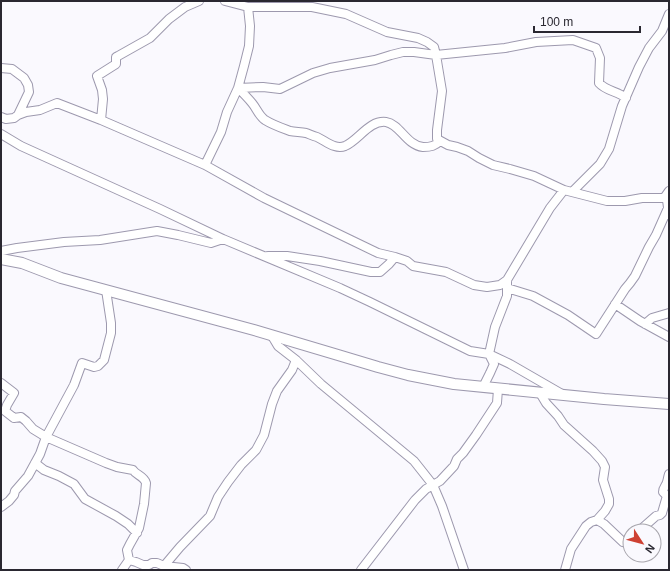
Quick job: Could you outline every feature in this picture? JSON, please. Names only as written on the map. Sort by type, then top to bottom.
[{"type":"street","points":[[101,120],[103,99],[102,90],[97,76],[116,64],[116,57],[150,38],[169,19],[185,8],[199,1]]},
{"type":"street","points":[[1,117],[6,119],[14,118],[26,112],[40,110],[57,103],[101,120],[205,165],[264,198],[378,252],[407,261],[413,266],[446,272],[474,285],[487,287],[507,284],[568,315],[596,334],[635,276],[669,211],[666,194],[626,201],[607,201],[568,191],[534,176],[493,165],[468,151],[440,141],[437,139],[442,91],[439,66],[434,48],[427,42],[418,38],[387,32],[346,14],[313,4],[294,7],[271,4],[248,7],[225,1]]},
{"type":"street","points":[[205,165],[221,132],[227,112],[238,88],[249,46],[250,26],[248,7]]},
{"type":"street","points":[[483,387],[494,364],[489,354],[495,327],[507,296],[507,284],[550,208],[600,164],[609,149],[622,106],[649,48],[662,31],[669,14]]},
{"type":"street","points":[[238,88],[263,87],[280,90],[313,73],[330,68],[375,60],[402,52],[436,55],[505,48],[536,42],[573,40],[596,48],[600,58],[599,83],[602,87],[621,94],[626,98]]},
{"type":"street","points":[[1,68],[12,69],[24,78],[28,85],[29,92],[18,115]]},
{"type":"street","points":[[238,88],[253,104],[259,114],[271,124],[291,131],[305,133],[334,146],[346,146],[371,126],[379,122],[388,122],[395,126],[411,142],[421,146],[434,146],[440,141]]},
{"type":"street","points":[[1,134],[21,146],[223,239],[370,302],[470,351],[489,354],[510,364],[564,395]]},
{"type":"street","points":[[1,251],[64,242],[100,240],[157,231],[211,243],[223,239]]},
{"type":"street","points":[[264,256],[287,256],[320,261],[370,272],[380,272],[395,257]]},
{"type":"street","points":[[1,259],[22,263],[61,278],[408,375],[454,384],[669,404]]},
{"type":"street","points":[[1,507],[9,501],[14,495],[15,491],[28,476],[40,454],[46,437],[74,385],[82,363],[94,367],[98,366],[104,360],[111,333],[106,290]]},
{"type":"street","points":[[615,304],[645,324],[669,336]]},
{"type":"street","points":[[645,324],[652,318],[669,313]]},
{"type":"street","points":[[272,336],[278,346],[296,360],[321,384],[414,461],[433,485],[442,506],[464,570]]},
{"type":"street","points":[[164,566],[210,516],[218,497],[228,482],[241,465],[256,450],[264,435],[277,391],[292,370],[296,360]]},
{"type":"street","points":[[1,383],[14,393],[5,411],[14,418],[21,418],[33,429],[46,437],[106,463],[133,470],[145,480],[144,504],[139,528],[127,550],[129,560],[122,570]]},
{"type":"street","points":[[361,570],[415,500],[426,489],[444,478],[454,466],[457,459],[485,423],[496,403],[498,388]]},
{"type":"street","points":[[540,393],[564,425],[602,461],[605,467],[603,480],[610,498],[609,504],[605,511],[596,520],[586,526],[571,549],[565,570]]},
{"type":"street","points":[[35,463],[44,470],[74,484],[85,499],[116,516],[128,524],[137,533]]},
{"type":"street","points":[[648,523],[656,516],[662,514],[667,496],[663,492],[663,489],[667,483],[669,474]]},
{"type":"street","points":[[596,520],[604,524],[622,541]]},
{"type":"street","points":[[129,560],[143,565],[157,563],[164,566],[184,568],[186,570]]}]
